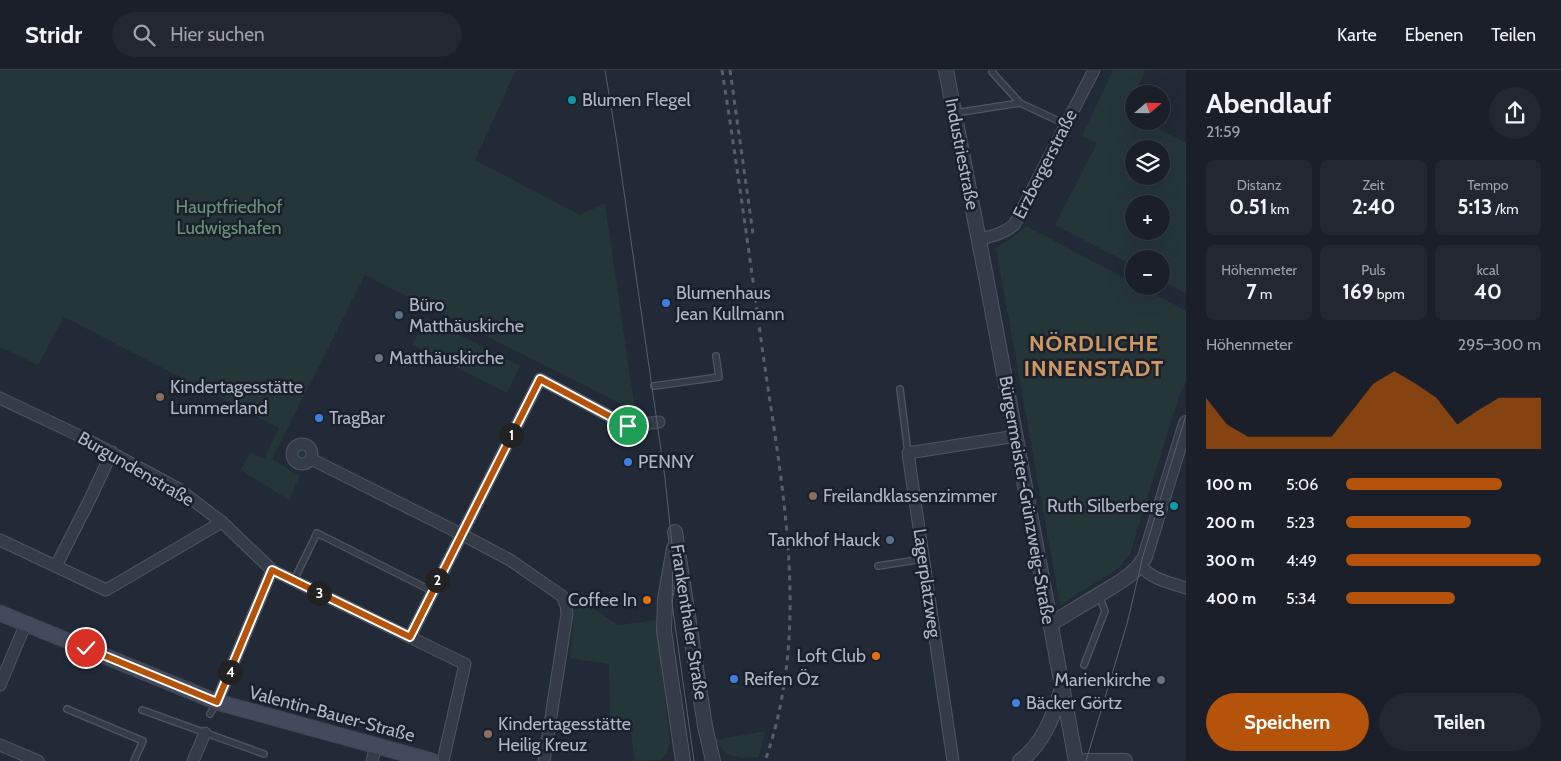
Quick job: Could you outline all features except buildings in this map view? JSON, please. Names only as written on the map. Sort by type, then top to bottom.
[{"type":"main road","name":"Valentin-Bauer-Straße","points":[[0,613],[214,708],[432,761]]},
{"type":"street","name":"Industriestraße","points":[[946,70],[979,239]]},
{"type":"street","name":"Erzbergerstraße","points":[[979,239],[1007,231],[1014,225],[1094,70]]},
{"type":"street","name":"Bürgermeister-Grünzweig-Straße","points":[[979,239],[1076,761]]},
{"type":"street","points":[[410,637],[540,379],[628,426],[659,422]]},
{"type":"street","name":"Burgundenstraße","points":[[0,398],[112,452],[177,488],[222,522],[272,570],[465,664],[443,761]]},
{"type":"street","points":[[1050,624],[1133,573],[1140,566],[1145,558],[1186,423]]},
{"type":"street","points":[[908,453],[1016,436]]},
{"type":"street","points":[[56,566],[112,452]]},
{"type":"street","name":"Lagerplatzweg","points":[[908,453],[953,761]]},
{"type":"street","points":[[311,458],[510,560],[562,596],[567,614],[544,761]]},
{"type":"street","points":[[0,540],[106,590],[222,522]]},
{"type":"street","name":"Frankenthaler Straße","points":[[683,761],[664,631],[665,599],[675,532],[705,726],[713,761]]},
{"type":"street","points":[[1140,566],[1147,574],[1153,577],[1186,588]]},
{"type":"street","points":[[214,708],[272,570]]},
{"type":"street","points":[[0,685],[26,623]]},
{"type":"street","points":[[1020,761],[1030,753],[1042,736],[1052,717],[1062,688]]},
{"type":"street","points":[[193,761],[205,731]]},
{"type":"street","points":[[0,745],[38,761]]},
{"type":"street","points":[[372,761],[376,746]]},
{"type":"street","points":[[1086,761],[1125,761]]},
{"type":"lane","points":[[993,70],[992,72],[1020,103],[1065,124]]},
{"type":"lane","points":[[954,113],[1020,103]]},
{"type":"lane","points":[[654,386],[719,377],[716,356]]},
{"type":"lane","points":[[900,389],[908,453]]},
{"type":"lane","points":[[294,580],[317,533],[432,591]]},
{"type":"lane","points":[[878,566],[923,560]]},
{"type":"lane","points":[[1084,665],[1105,611],[1098,595]]},
{"type":"lane","points":[[67,709],[143,740],[134,761]]},
{"type":"lane","points":[[142,710],[205,731],[264,754]]},
{"type":"green space","name":"Hauptfriedhof Ludwigshafen","points":[[0,70],[516,70],[475,160],[580,215],[605,203],[635,411],[365,275],[272,459],[300,476],[289,500],[241,470],[250,452],[264,459],[279,428],[64,317],[38,365],[0,347]]},
{"type":"green space","points":[[1113,70],[1145,70],[1139,85],[1125,85],[1125,130],[1161,130],[1186,143],[1186,293],[1170,285],[1170,250],[1125,250],[1125,261],[1055,225],[1097,143],[1082,136]]},
{"type":"green space","points":[[1026,226],[1125,278],[1125,295],[1156,295],[1186,311],[1186,381],[1179,396],[1130,554],[1119,568],[1060,605],[996,248]]},
{"type":"green space","points":[[426,318],[520,366],[507,393],[412,345]]},
{"type":"green space","points":[[302,444],[309,447],[312,454],[309,461],[302,464],[295,461],[292,454],[295,447]]},
{"type":"green space","points":[[593,608],[618,625],[656,620],[670,742],[667,753],[660,760],[635,761],[630,727],[610,728],[609,664],[570,658],[575,609]]},
{"type":"green space","points":[[765,731],[759,757],[740,758],[726,754],[715,740]]},
{"type":"tram line","points":[[605,70],[665,478],[673,554],[672,603],[694,761]]},
{"type":"tram line","points":[[1086,761],[1127,624],[1143,556],[1186,415]]},
{"type":"railway","points":[[722,70],[778,456],[789,558],[790,610],[787,661],[779,711],[765,761]]},
{"type":"railway","points":[[730,70],[753,234]]},
{"type":"place","name":"Blumen Flegel","points":[[572,100]]},
{"type":"place","name":"Blumenhaus Jean Kullmann","points":[[666,303]]},
{"type":"place","name":"Büro Matthäuskirche","points":[[399,315]]},
{"type":"place","name":"Matthäuskirche","points":[[379,358]]},
{"type":"place","name":"Kindertagesstätte Lummerland","points":[[160,397]]},
{"type":"place","name":"TragBar","points":[[319,418]]},
{"type":"place","name":"PENNY","points":[[628,462]]},
{"type":"place","name":"Freilandklassenzimmer","points":[[813,496]]},
{"type":"place","name":"Ruth Silberberg","points":[[1174,506]]},
{"type":"place","name":"Tankhof Hauck","points":[[890,540]]},
{"type":"place","name":"Coffee In","points":[[647,600]]},
{"type":"place","name":"Loft Club","points":[[876,656]]},
{"type":"place","name":"Reifen Öz","points":[[734,679]]},
{"type":"place","name":"Marienkirche","points":[[1161,680]]},
{"type":"place","name":"Bäcker Görtz","points":[[1016,703]]},
{"type":"place","name":"Kindertagesstätte Heilig Kreuz","points":[[488,734]]},
{"type":"district","name":"NÖRDLICHE INNENSTADT","points":[[1094,356]]},
{"type":"route","points":[[86,648],[217,702],[272,570],[410,637],[540,379],[628,426]]}]
